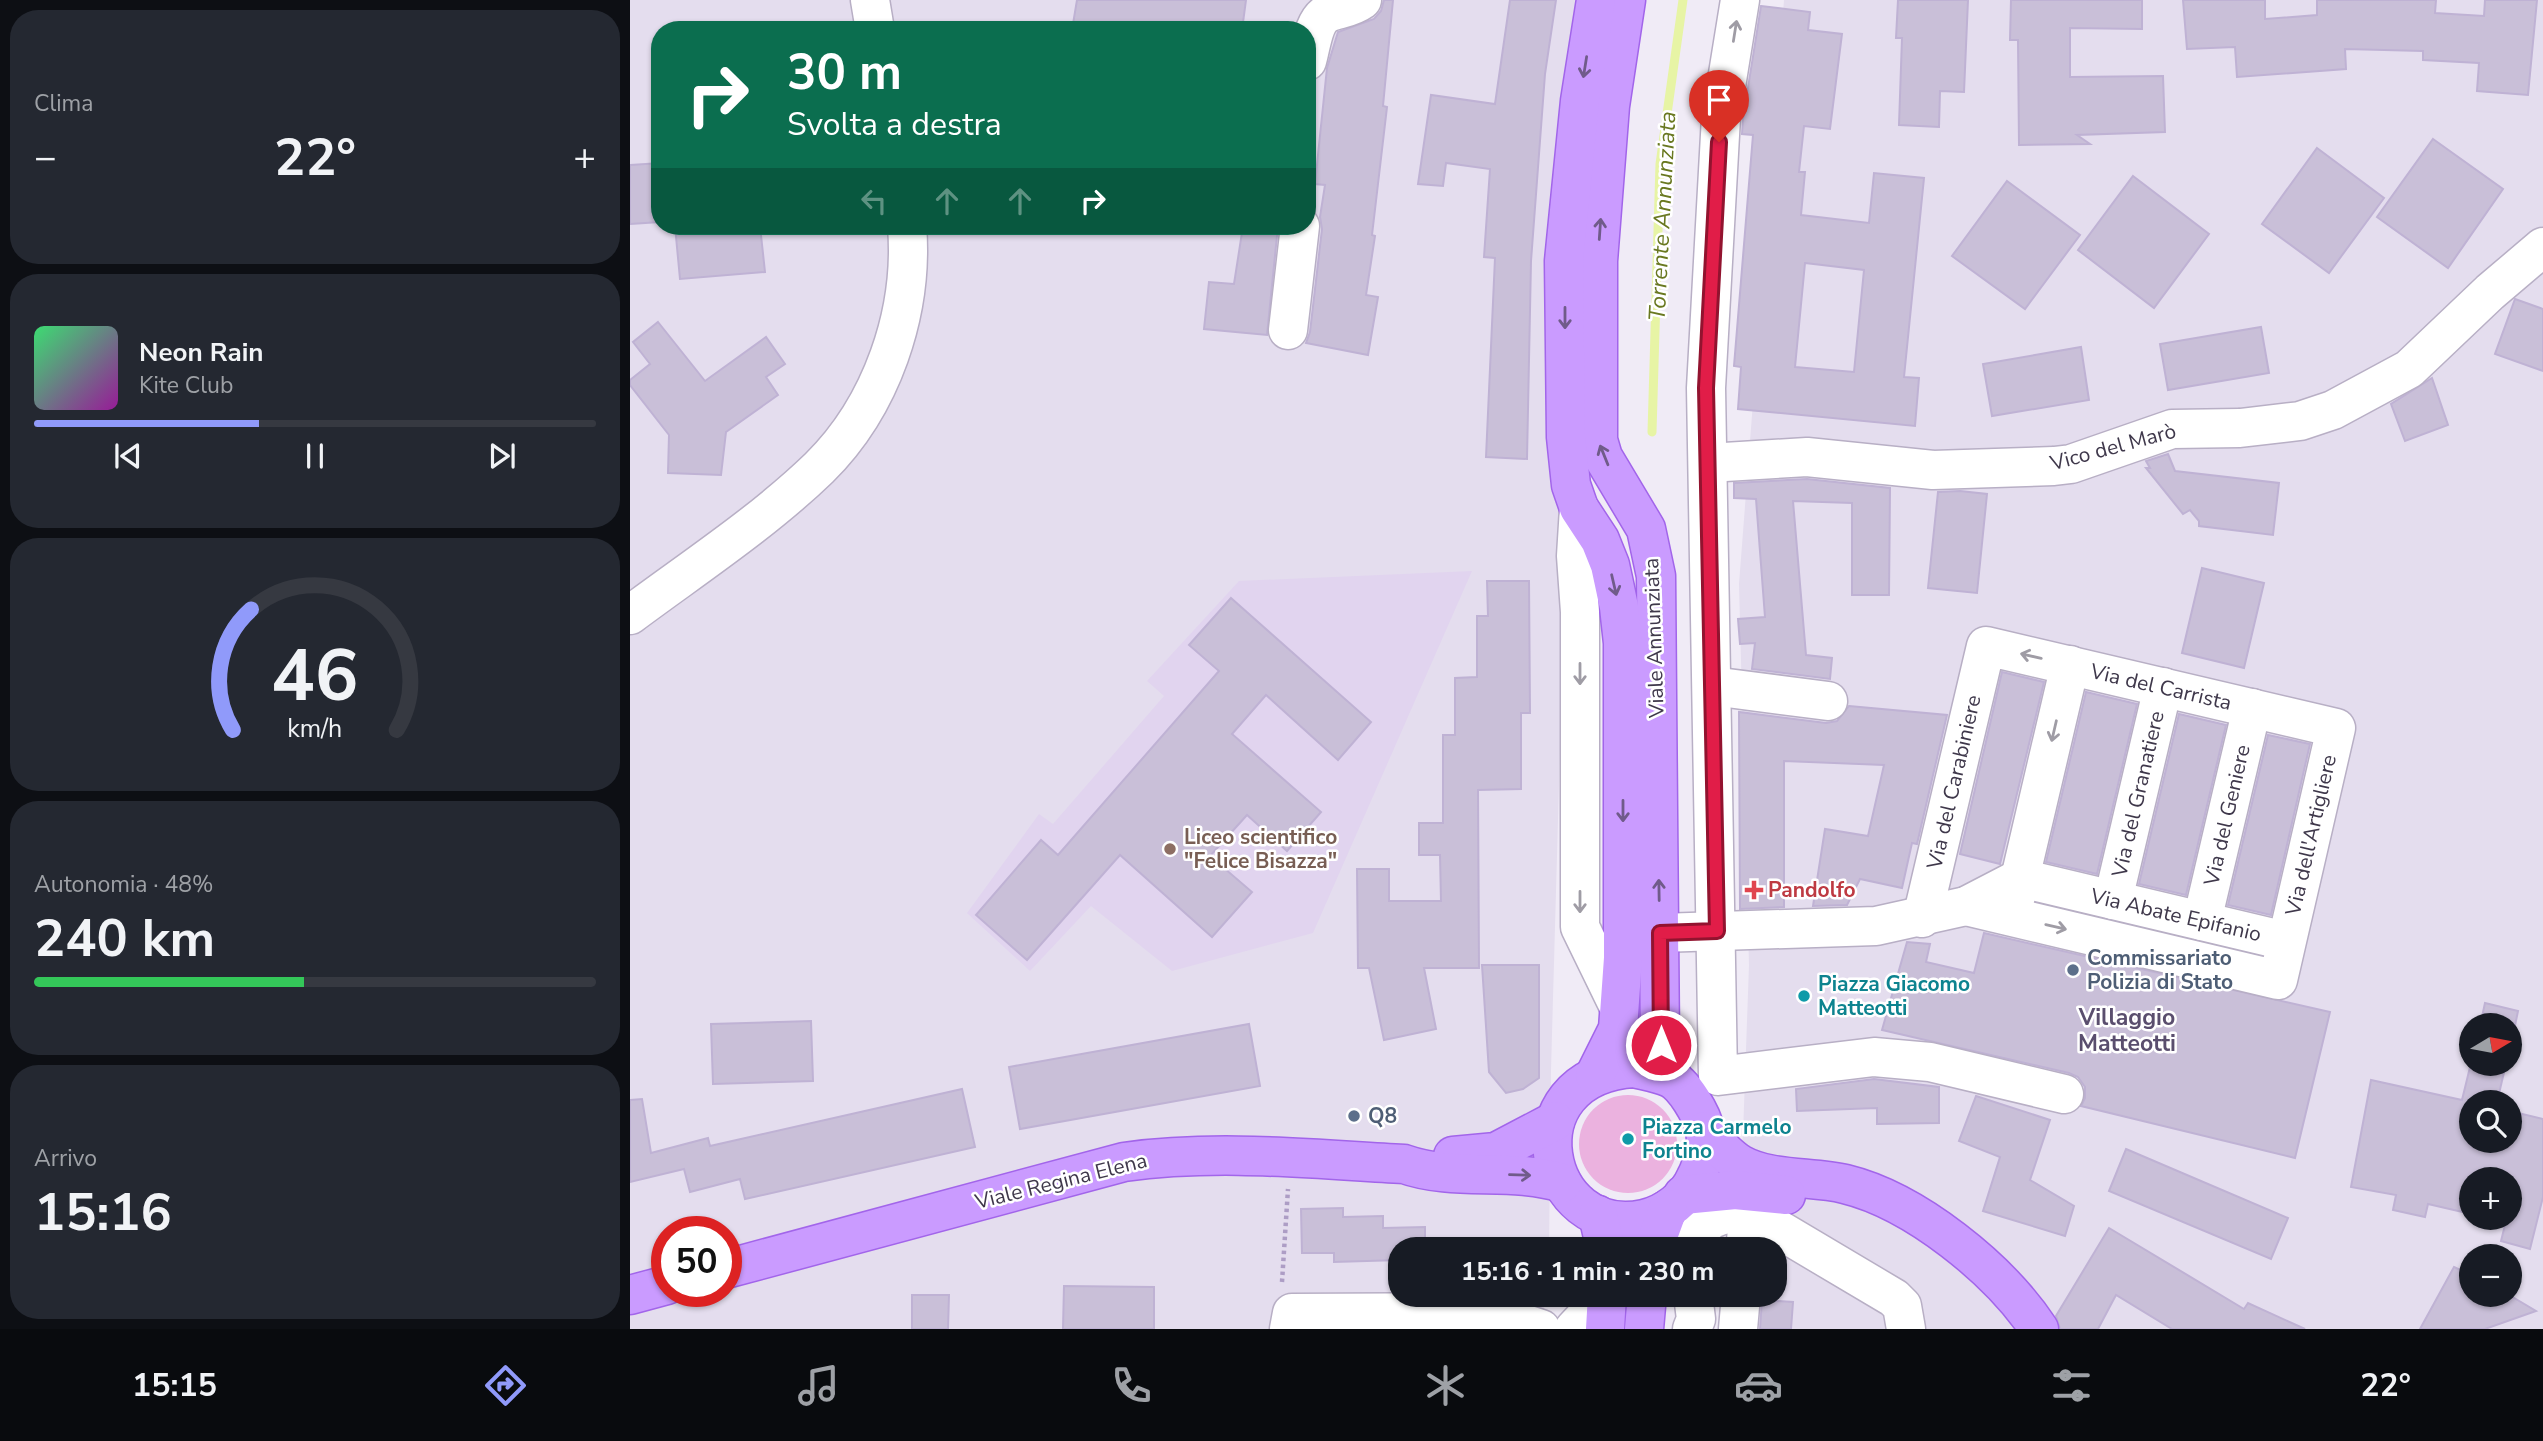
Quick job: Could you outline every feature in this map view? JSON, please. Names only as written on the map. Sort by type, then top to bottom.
[{"type":"main road","name":"Viale Annunziata","points":[[1595,0],[1580,101],[1564,261],[1566,438],[1571,485],[1579,508],[1600,540],[1619,607],[1623,643],[1623,958],[1618,1029],[1595,1075]]},
{"type":"main road","name":"Viale Annunziata","points":[[1626,0],[1610,106],[1598,261],[1598,439],[1603,457],[1646,530],[1656,576],[1661,1045],[1673,1079]]},
{"type":"main road","points":[[1600,540],[1600,521],[1609,511],[1621,506],[1634,508]]},
{"type":"main road","points":[[2018,1329],[1940,1254],[1884,1219],[1825,1199],[1676,1202],[1635,1221],[1602,1232],[1562,1183],[1554,1164],[1551,1142],[1555,1121],[1564,1102],[1578,1087],[1595,1075],[1634,1068],[1673,1079],[1706,1131],[1742,1165],[1774,1174],[1845,1184],[1876,1194],[1912,1212],[1973,1257],[2039,1329]]},
{"type":"main road","points":[[1404,1164],[1427,1156],[1479,1156],[1496,1152],[1555,1121]]},
{"type":"main road","points":[[1659,1237],[1676,1202],[1696,1178],[1706,1131]]},
{"type":"main road","name":"Viale Regina Elena","points":[[742,1265],[1125,1162],[1210,1154],[1404,1164]]},
{"type":"main road","points":[[1404,1164],[1427,1172],[1528,1175],[1562,1183]]},
{"type":"main road","points":[[630,1295],[651,1289]]},
{"type":"main road","points":[[1605,1329],[1606,1307]]},
{"type":"main road","points":[[1644,1329],[1647,1307]]},
{"type":"street","points":[[870,0],[874,21]]},
{"type":"street","points":[[1316,32],[1319,22],[1326,14],[1349,9],[1362,0]]},
{"type":"street","points":[[1740,0],[1721,117],[1706,388],[1717,931],[1717,1076],[1874,1057],[1930,1062],[2064,1094]]},
{"type":"street","points":[[630,615],[800,486],[841,442],[879,377],[896,340],[908,277],[907,235]]},
{"type":"street","points":[[1288,330],[1299,235]]},
{"type":"street","name":"Vico del Marò","points":[[1708,463],[1818,457],[1933,470],[2054,466],[2071,464],[2172,429],[2240,428],[2315,418],[2409,369],[2490,292],[2543,247]]},
{"type":"street","points":[[1579,508],[1576,556],[1580,612],[1580,927],[1619,1007]]},
{"type":"street","name":"Via del Carrista","points":[[1986,646],[2336,728]]},
{"type":"street","name":"Via del Carabiniere","points":[[1922,918],[1986,646]]},
{"type":"street","points":[[2011,917],[2070,665]]},
{"type":"street","points":[[1712,686],[1828,701]]},
{"type":"street","name":"Via del Granatiere","points":[[2113,900],[2163,687]]},
{"type":"street","name":"Via del Geniere","points":[[2202,921],[2252,708]]},
{"type":"street","name":"Via dell'Artigliere","points":[[2286,941],[2336,728]]},
{"type":"street","name":"Via Abate Epifanio","points":[[1660,933],[1876,926],[1922,918],[1966,906],[2020,878],[2286,941],[2277,980],[1966,906]]},
{"type":"street","points":[[1697,1237],[1700,1227],[1709,1219],[1750,1201]]},
{"type":"street","points":[[1746,1237],[1750,1201]]},
{"type":"street","points":[[1750,1201],[1894,1298],[1902,1306],[1906,1329]]},
{"type":"street","points":[[1574,1329],[1595,1307]]},
{"type":"street","points":[[1655,1307],[1667,1329]]},
{"type":"street","points":[[1692,1329],[1696,1319],[1694,1307]]},
{"type":"street","points":[[1738,1329],[1740,1307]]},
{"type":"street","points":[[1291,1321],[1489,1312],[1541,1329]]},
{"type":"path","points":[[1291,1158],[1282,1281],[1291,1321]]},
{"type":"shaded area","points":[[630,0],[1581,0],[1551,1070],[1549,1237],[1388,1237],[1388,1307],[1544,1307],[1542,1329],[630,1329]]},
{"type":"shaded area","points":[[1784,0],[2543,0],[2543,1329],[1723,1329],[1725,1307],[1787,1307],[1787,1237],[1732,1237],[1743,1134],[1749,965],[1739,584]]},
{"type":"shaded area","points":[[1472,571],[1313,933],[1172,971],[1091,906],[1030,971],[967,913],[1039,814],[1053,824],[1164,696],[1147,681],[1239,581]]},
{"type":"shaded area","points":[[1628,1095],[1647,1099],[1663,1109],[1673,1125],[1677,1144],[1673,1163],[1663,1179],[1647,1189],[1628,1193],[1609,1189],[1593,1179],[1583,1163],[1579,1144],[1583,1125],[1593,1109],[1609,1099]]},
{"type":"building","points":[[1077,0],[1246,0],[1243,21],[1074,21]]},
{"type":"building","points":[[1384,0],[1393,0],[1383,106],[1387,107],[1372,235],[1375,236],[1366,295],[1378,297],[1368,355],[1306,343],[1310,332],[1322,229],[1320,217],[1325,185],[1316,184],[1316,174],[1327,68],[1338,32],[1374,19],[1381,11]]},
{"type":"building","points":[[1510,0],[1556,0],[1545,74],[1531,261],[1527,459],[1486,457],[1495,258],[1484,257],[1490,169],[1446,163],[1443,186],[1418,184],[1431,95],[1495,104]]},
{"type":"building","points":[[1898,0],[1968,0],[1964,92],[1940,91],[1939,127],[1899,125],[1902,38],[1896,38]]},
{"type":"building","points":[[2011,0],[2142,0],[2142,29],[2070,28],[2070,77],[2163,76],[2165,132],[2077,135],[2090,144],[2019,145],[2018,40],[2010,40]]},
{"type":"building","points":[[2183,0],[2265,0],[2265,19],[2317,15],[2317,0],[2436,0],[2435,13],[2484,16],[2485,0],[2537,0],[2528,95],[2477,91],[2479,63],[2423,60],[2423,51],[2345,49],[2346,69],[2237,77],[2235,47],[2187,49]]},
{"type":"building","points":[[1761,6],[1810,12],[1808,30],[1842,34],[1830,129],[1804,126],[1799,172],[1805,172],[1801,215],[1869,223],[1874,173],[1924,178],[1904,377],[1919,378],[1915,426],[1738,409],[1741,367],[1734,366],[1753,135],[1742,134]],"holes":[[[1805,263],[1864,270],[1854,372],[1795,367]]]},
{"type":"building","points":[[2433,139],[2503,189],[2448,268],[2377,217]]},
{"type":"building","points":[[2317,148],[2384,198],[2329,273],[2262,224]]},
{"type":"building","points":[[651,164],[651,223],[630,224],[630,165]]},
{"type":"building","points":[[2133,176],[2209,234],[2154,308],[2078,250]]},
{"type":"building","points":[[2007,181],[2080,235],[2025,309],[1952,256]]},
{"type":"building","points":[[676,235],[761,235],[765,272],[680,279]]},
{"type":"building","points":[[1242,235],[1277,235],[1267,335],[1204,329],[1209,282],[1234,284]]},
{"type":"building","points":[[2515,299],[2543,309],[2543,371],[2495,354]]},
{"type":"building","points":[[658,322],[705,381],[766,337],[785,364],[766,377],[778,395],[726,432],[721,475],[668,473],[669,435],[630,385],[630,380],[650,364],[633,342]]},
{"type":"building","points":[[2261,327],[2269,373],[2168,390],[2160,344]]},
{"type":"building","points":[[2081,347],[2089,400],[1992,416],[1983,364]]},
{"type":"building","points":[[2432,378],[2448,425],[2405,441],[2391,404]]},
{"type":"building","points":[[2168,454],[2175,471],[2279,483],[2273,535],[2199,526],[2199,521],[2190,510],[2183,514],[2146,468],[2150,468],[2146,461]]},
{"type":"building","points":[[1807,479],[1890,488],[1889,595],[1852,595],[1852,503],[1793,501],[1806,655],[1832,658],[1830,679],[1752,669],[1755,643],[1740,644],[1738,619],[1765,617],[1756,499],[1734,498],[1734,483]]},
{"type":"building","points":[[1938,492],[1987,494],[1977,593],[1928,588]]},
{"type":"building","points":[[2202,568],[2264,583],[2244,668],[2182,653]]},
{"type":"building","points":[[1487,581],[1529,581],[1530,713],[1521,713],[1521,789],[1478,790],[1479,968],[1424,968],[1436,1029],[1384,1040],[1369,968],[1358,968],[1357,869],[1389,869],[1389,901],[1441,901],[1440,855],[1419,855],[1419,823],[1443,823],[1443,735],[1455,735],[1455,678],[1477,677],[1477,616],[1488,616]]},
{"type":"building","points":[[1231,598],[1371,722],[1338,760],[1266,695],[1232,734],[1321,812],[1287,851],[1247,815],[1210,856],[1252,892],[1212,937],[1120,855],[1027,960],[976,915],[1041,840],[1058,855],[1219,671],[1189,645]]},
{"type":"building","points":[[2002,672],[2044,682],[2000,864],[1960,854]]},
{"type":"building","points":[[2086,692],[2137,704],[2097,874],[2046,862]]},
{"type":"building","points":[[1849,706],[1947,715],[1917,844],[1912,843],[1902,888],[1860,879],[1847,905],[1813,906],[1825,829],[1868,836],[1884,765],[1784,761],[1784,907],[1740,909],[1739,712],[1826,723],[1837,721]]},
{"type":"building","points":[[2179,714],[2226,725],[2186,895],[2139,884]]},
{"type":"building","points":[[2268,735],[2310,744],[2271,915],[2228,905]]},
{"type":"building","points":[[1984,933],[2330,1012],[2295,1158],[2081,1106],[2085,1098],[2085,1087],[2078,1077],[2069,1073],[1882,1030],[1907,942],[1930,944],[1926,962],[1974,973]]},
{"type":"building","points":[[1482,965],[1539,965],[1539,1078],[1523,1089],[1506,1093],[1489,1072]]},
{"type":"building","points":[[2485,1003],[2518,1011],[2518,1013],[2483,1013]]},
{"type":"building","points":[[811,1021],[813,1081],[713,1084],[711,1024]]},
{"type":"building","points":[[1249,1024],[1260,1086],[1020,1129],[1009,1067]]},
{"type":"building","points":[[2468,1076],[2503,1076],[2500,1090],[2464,1090]]},
{"type":"building","points":[[1874,1079],[1939,1087],[1939,1123],[1877,1124],[1877,1108],[1797,1111],[1796,1089]]},
{"type":"building","points":[[2371,1080],[2459,1099],[2459,1153],[2522,1153],[2522,1114],[2543,1119],[2543,1197],[2530,1249],[2522,1247],[2522,1244],[2501,1241],[2504,1230],[2522,1230],[2522,1167],[2459,1167],[2459,1211],[2428,1204],[2425,1217],[2393,1210],[2396,1195],[2351,1187]]},
{"type":"building","points":[[962,1089],[975,1147],[745,1199],[740,1179],[690,1192],[684,1169],[630,1182],[630,1100],[642,1099],[651,1153],[708,1138],[710,1146]]},
{"type":"building","points":[[1976,1096],[2050,1120],[2030,1180],[2074,1206],[2065,1236],[1983,1211],[2000,1157],[1959,1141]]},
{"type":"building","points":[[2126,1149],[2288,1218],[2271,1259],[2109,1191]]},
{"type":"building","points":[[1343,1208],[1343,1217],[1383,1216],[1383,1228],[1425,1227],[1425,1237],[1388,1237],[1388,1260],[1334,1262],[1334,1253],[1302,1253],[1301,1209]]},
{"type":"building","points":[[2109,1228],[2244,1309],[2248,1303],[2305,1329],[2172,1329],[2116,1295],[2098,1329],[2060,1329],[2056,1316]]},
{"type":"building","points":[[2454,1267],[2459,1269],[2459,1307],[2522,1307],[2522,1303],[2536,1311],[2485,1329],[2420,1329]]},
{"type":"building","points":[[1064,1286],[1154,1287],[1154,1329],[1063,1329]]},
{"type":"building","points":[[912,1295],[949,1295],[948,1329],[912,1329]]},
{"type":"building","points":[[1787,1302],[1793,1302],[1791,1329],[1760,1329],[1762,1307],[1787,1307]]},
{"type":"waterway","name":"Torrente Annunziata","points":[[1652,432],[1660,164],[1683,0]]},
{"type":"place","name":"Liceo scientifico \"Felice Bisazza\"","points":[[1170,849]]},
{"type":"place","name":"Pandolfo","points":[[1754,890]]},
{"type":"place","name":"Commissariato Polizia di Stato","points":[[2073,970]]},
{"type":"place","name":"Piazza Giacomo Matteotti","points":[[1804,996]]},
{"type":"place","name":"Q8","points":[[1354,1116]]},
{"type":"place","name":"Piazza Carmelo Fortino","points":[[1628,1139]]},
{"type":"district","name":"Villaggio Matteotti","points":[[2127,1030]]},
{"type":"route","points":[[1661,1045],[1660,933],[1717,931],[1706,388],[1719,142]]}]
